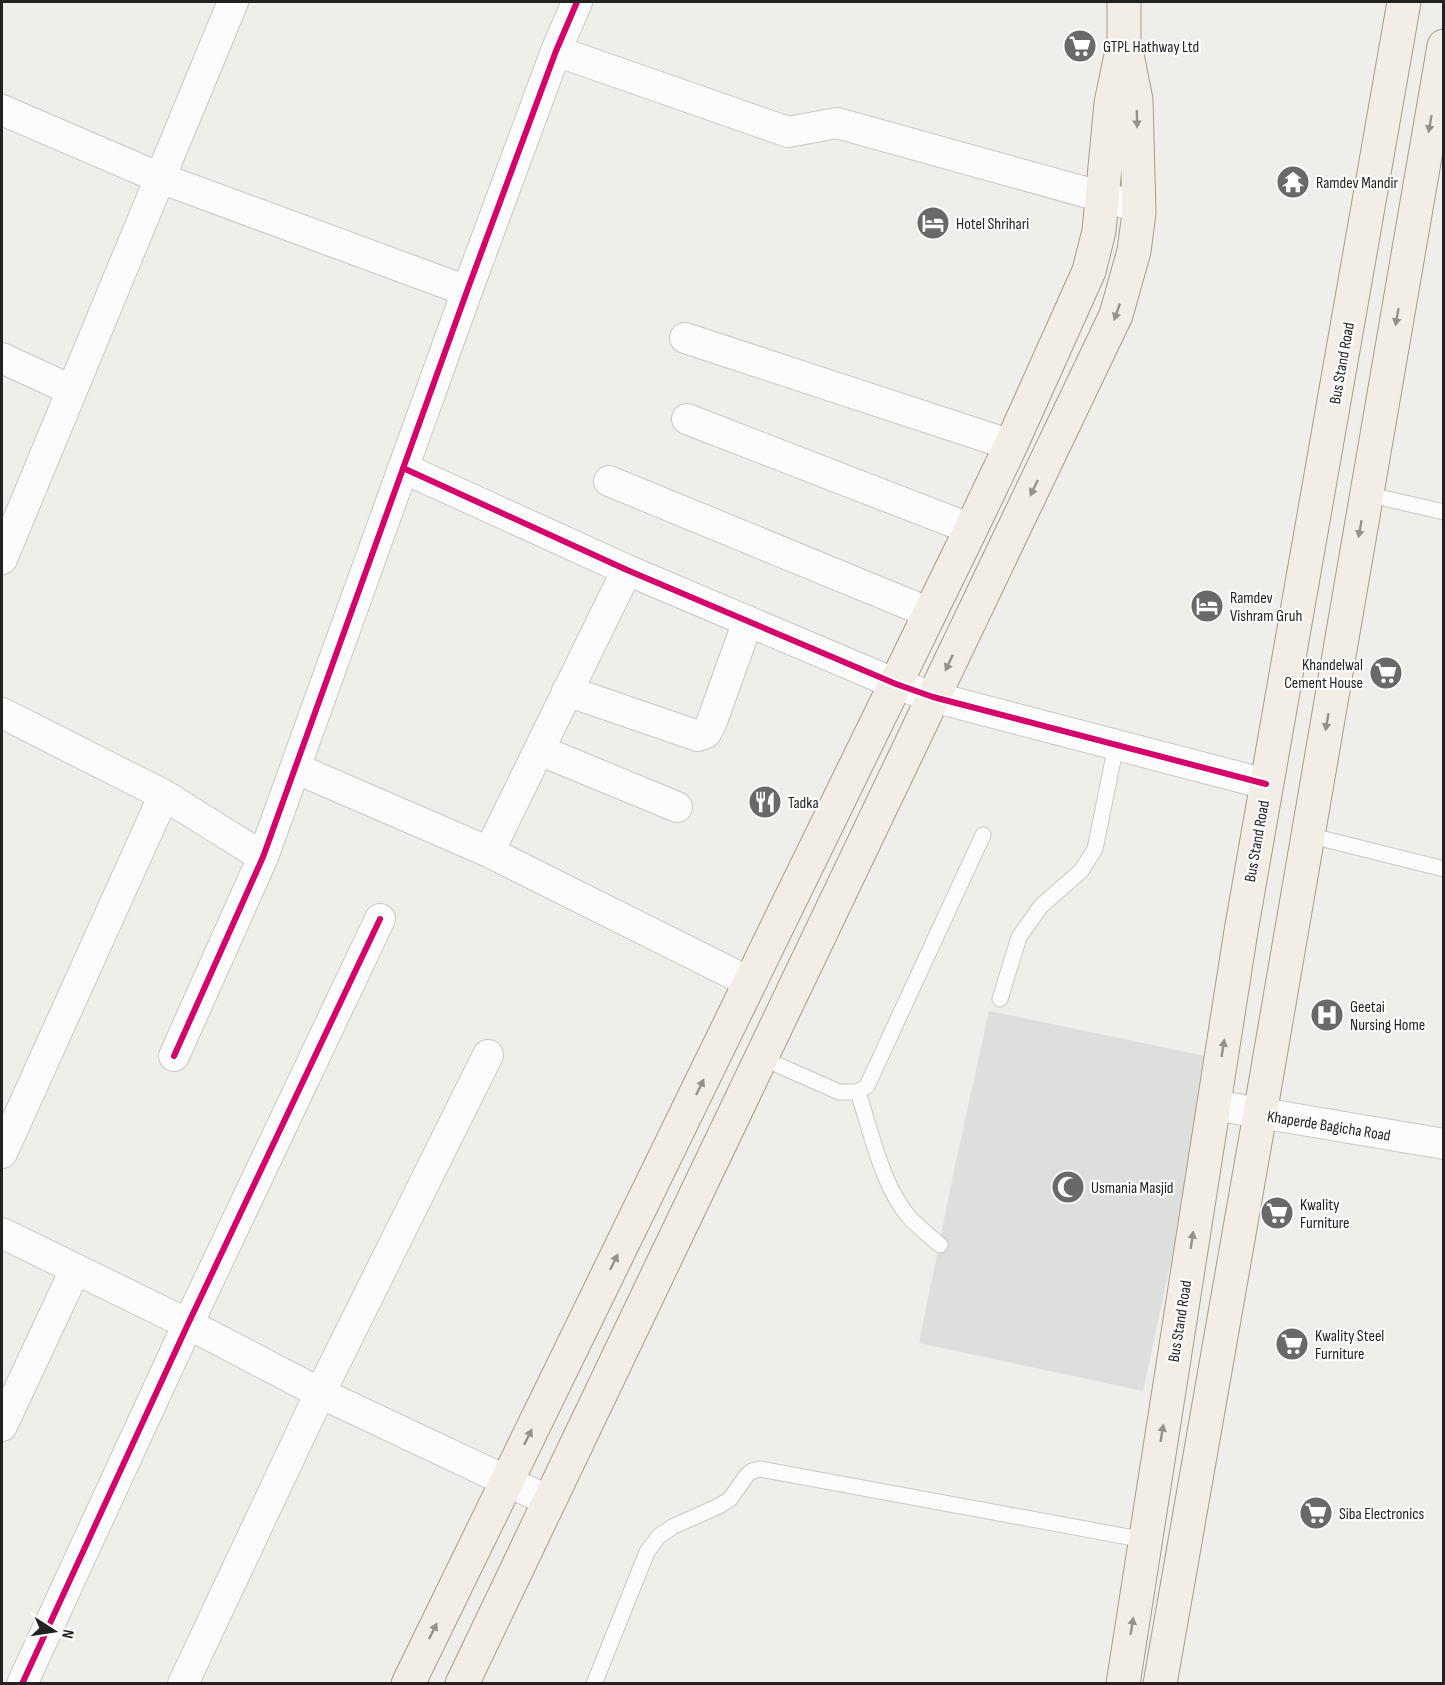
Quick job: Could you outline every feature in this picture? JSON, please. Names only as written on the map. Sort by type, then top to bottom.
[{"type":"main road","points":[[408,1683],[1011,446],[1089,271],[1099,231],[1112,103],[1124,41],[1124,2]]},
{"type":"main road","name":"Bus Stand Road","points":[[1123,1683],[1240,931],[1404,2]]},
{"type":"main road","points":[[462,1683],[1116,315],[1134,251],[1139,207],[1136,100],[1124,41]]},
{"type":"main road","points":[[1160,1683],[1443,46]]},
{"type":"street","points":[[2,559],[233,2]]},
{"type":"street","points":[[174,1056],[263,857],[555,51],[577,2]]},
{"type":"street","points":[[555,51],[788,132],[837,123],[1139,207]]},
{"type":"street","points":[[2,110],[160,178],[467,291]]},
{"type":"street","points":[[685,338],[1011,446]]},
{"type":"street","points":[[2,358],[72,390]]},
{"type":"street","points":[[687,419],[970,530]]},
{"type":"street","points":[[404,468],[627,570],[896,684],[933,697],[1266,784]]},
{"type":"street","points":[[609,481],[930,613]]},
{"type":"street","points":[[489,852],[627,570]]},
{"type":"street","points":[[567,691],[698,736],[706,733],[748,621]]},
{"type":"street","points":[[2,713],[164,795],[263,857]]},
{"type":"street","points":[[539,750],[677,807]]},
{"type":"street","points":[[295,768],[489,852],[751,983]]},
{"type":"street","points":[[2,1153],[164,795]]},
{"type":"street","points":[[22,1683],[188,1324],[381,919]]},
{"type":"street","points":[[183,1683],[321,1393],[488,1055]]},
{"type":"street","name":"Khaperde Bagicha Road","points":[[1214,1105],[1443,1144]]},
{"type":"street","points":[[2,1233],[188,1324],[321,1393],[549,1501]]},
{"type":"street","points":[[2,1426],[75,1270]]},
{"type":"lane","points":[[1366,494],[1443,512]]},
{"type":"lane","points":[[1000,999],[1019,937],[1041,906],[1081,870],[1095,849],[1116,745]]},
{"type":"lane","points":[[760,1057],[839,1092],[858,1092],[867,1086],[983,835]]},
{"type":"lane","points":[[1308,835],[1443,869]]},
{"type":"lane","points":[[858,1092],[876,1150],[892,1190],[909,1216],[940,1245]]},
{"type":"lane","points":[[594,1683],[647,1552],[659,1536],[674,1526],[725,1503],[752,1471],[760,1469],[1145,1540]]},
{"type":"shaded area","name":"Usmania Masjid","points":[[989,1011],[1215,1058],[1143,1391],[919,1343]]},
{"type":"cycle path","points":[[174,1056],[263,857],[467,291],[556,51],[577,2]]},
{"type":"cycle path","points":[[403,468],[627,570],[896,684],[933,697],[1266,784]]},
{"type":"cycle path","points":[[22,1684],[188,1324],[380,919]]},
{"type":"place","name":"GTPL Hathway Ltd","points":[[1080,46]]},
{"type":"place","name":"Ramdev Mandir","points":[[1293,182]]},
{"type":"place","name":"Hotel Shrihari","points":[[933,223]]},
{"type":"place","name":"Ramdev Vishram Gruh","points":[[1207,606]]},
{"type":"place","name":"Khandelwal Cement House","points":[[1386,673]]},
{"type":"place","name":"Tadka","points":[[765,802]]},
{"type":"place","name":"Geetai Nursing Home","points":[[1327,1015]]},
{"type":"place","name":"Usmania Masjid","points":[[1068,1187]]},
{"type":"place","name":"Kwality Furniture","points":[[1277,1213]]},
{"type":"place","name":"Kwality Steel Furniture","points":[[1292,1344]]},
{"type":"place","name":"Siba Electronics","points":[[1316,1513]]}]
